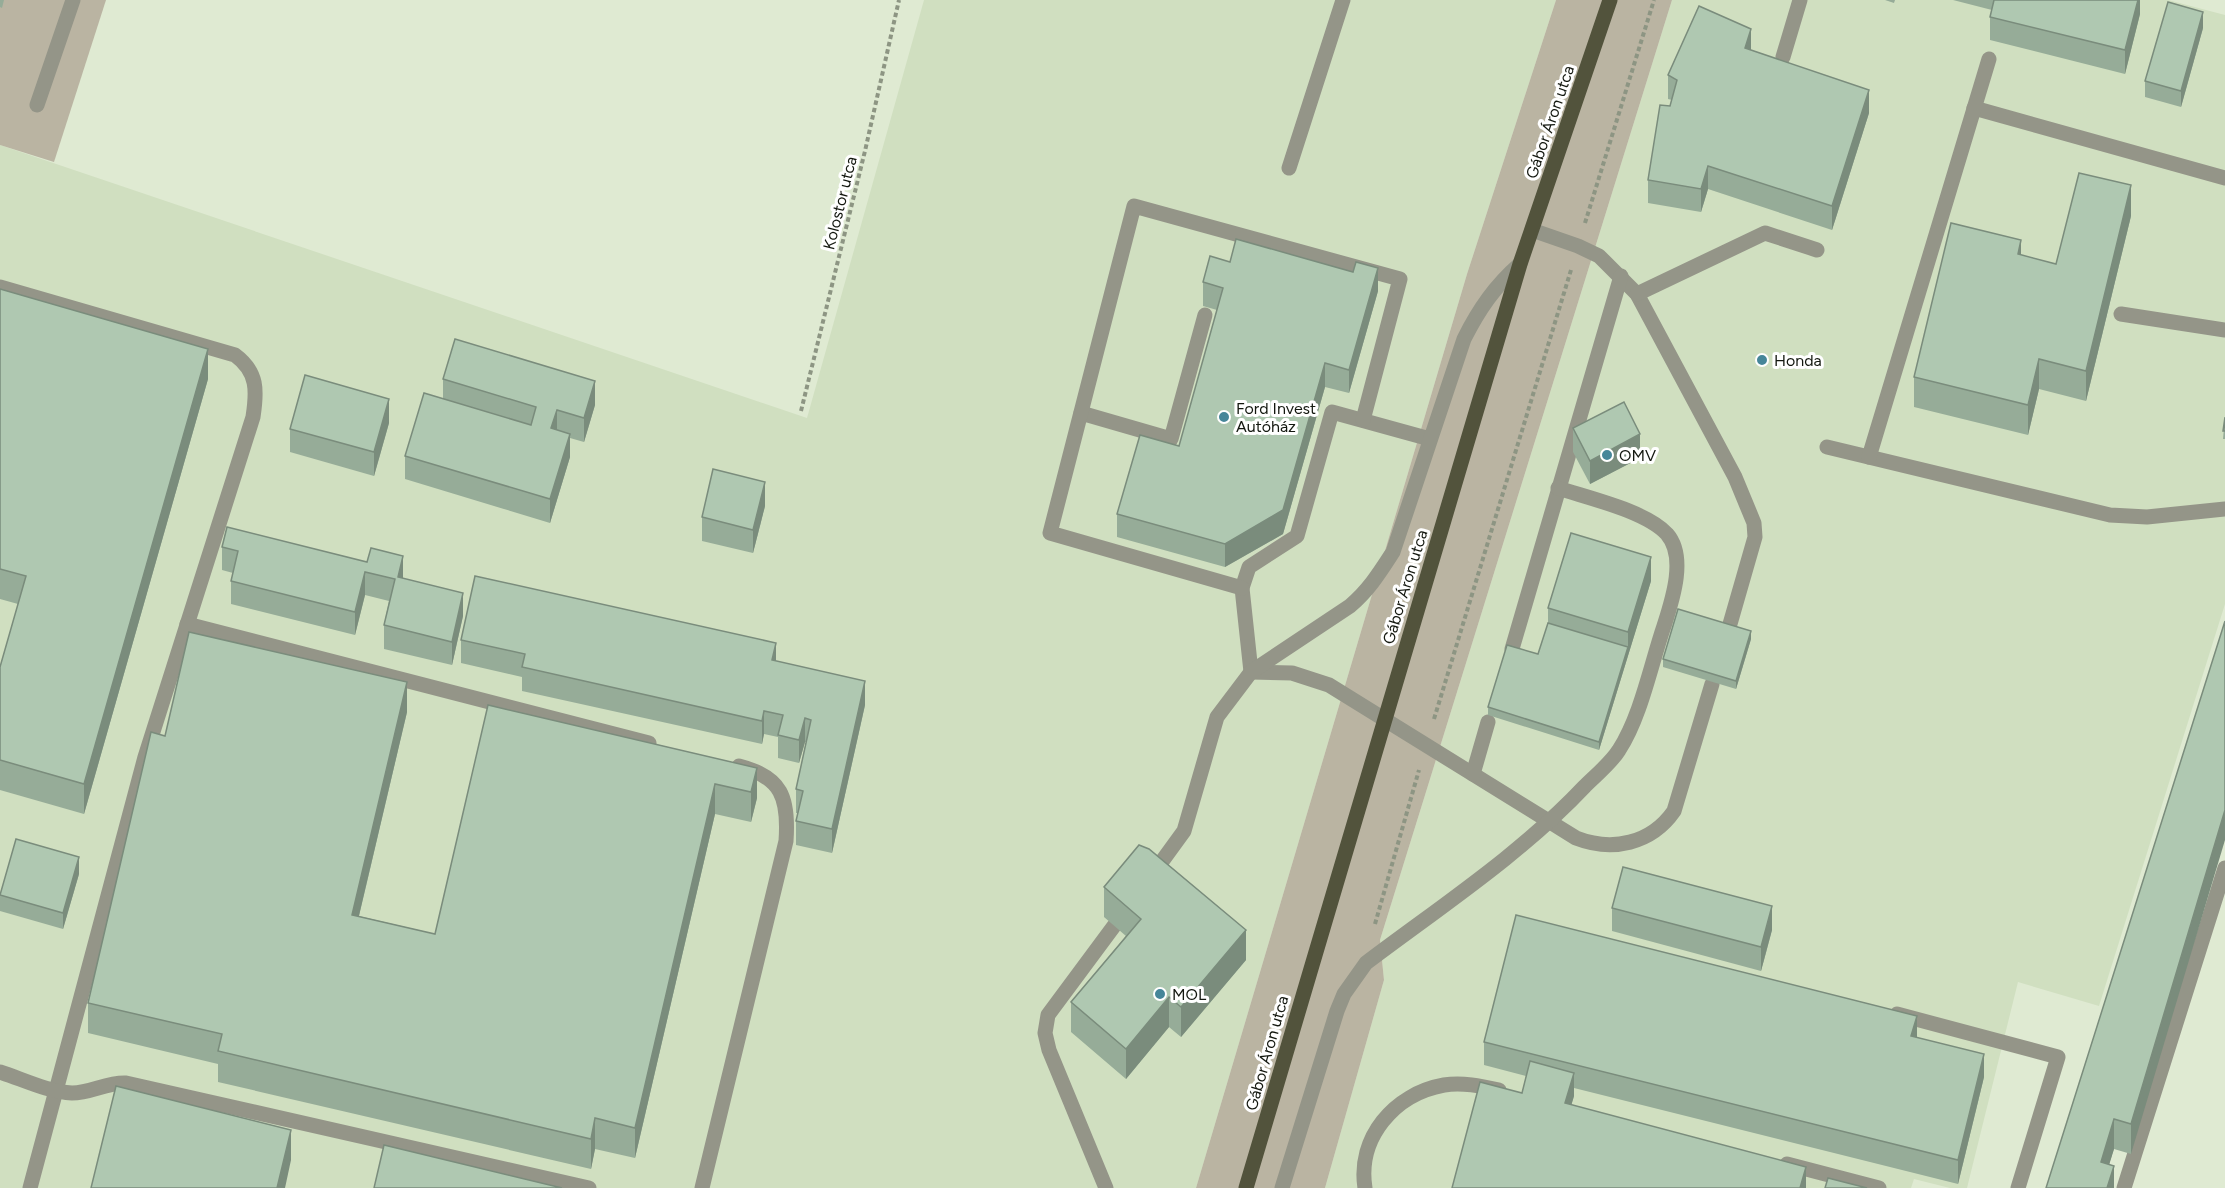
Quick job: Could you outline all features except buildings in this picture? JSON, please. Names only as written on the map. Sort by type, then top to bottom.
[{"type":"main road","name":"Gábor Áron utca","points":[[1246,1188],[1520,264],[1610,0]]},
{"type":"street","points":[[37,105],[73,0]]},
{"type":"street","points":[[1289,168],[1343,0]]},
{"type":"street","points":[[1783,57],[1800,0]]},
{"type":"street","points":[[1869,457],[1989,59]]},
{"type":"street","points":[[1974,108],[2225,178]]},
{"type":"street","points":[[1242,588],[1050,533],[1134,206],[1400,279],[1363,420]]},
{"type":"street","points":[[1532,230],[1599,256],[1637,294],[1735,477],[1755,523],[1755,537],[1728,631]]},
{"type":"street","points":[[1637,294],[1765,233],[1817,250]]},
{"type":"street","points":[[1149,879],[1184,831],[1211,729],[1217,717],[1251,672],[1350,606],[1370,587],[1393,552],[1455,361],[1479,309],[1499,282],[1520,264]]},
{"type":"street","points":[[1512,648],[1621,276]]},
{"type":"street","points":[[0,287],[235,355],[245,362],[254,376],[257,389],[253,417],[140,773],[58,1090],[30,1188]]},
{"type":"street","points":[[2121,314],[2225,330]]},
{"type":"street","points":[[1081,413],[1171,439],[1205,315]]},
{"type":"street","points":[[1251,672],[1242,588],[1249,567],[1297,536],[1332,412],[1430,439]]},
{"type":"street","points":[[1827,447],[2110,515],[2147,517],[2225,509]]},
{"type":"street","points":[[1282,1188],[1337,1011],[1344,994],[1366,963],[1550,823],[1618,752],[1629,732],[1666,619],[1676,566],[1672,542],[1654,524],[1558,489]]},
{"type":"street","points":[[187,624],[669,748]]},
{"type":"street","points":[[1251,672],[1292,673],[1311,678],[1384,719],[1550,823],[1593,845],[1615,846],[1631,842],[1663,826],[1674,811],[1712,684]]},
{"type":"street","points":[[1473,774],[1488,722]]},
{"type":"street","points":[[702,1188],[786,840],[787,826],[782,795],[769,777],[760,772],[726,763]]},
{"type":"street","points":[[2124,1188],[2225,868]]},
{"type":"street","points":[[1106,1188],[1049,1050],[1045,1033],[1048,1015],[1114,926]]},
{"type":"street","points":[[1882,1011],[2058,1057],[2018,1188]]},
{"type":"street","points":[[0,1072],[58,1090],[83,1092],[111,1082],[126,1083],[590,1188]]},
{"type":"street","points":[[1365,1188],[1364,1160],[1369,1141],[1382,1120],[1400,1105],[1422,1091],[1444,1085],[1480,1086],[1510,1093]]},
{"type":"street","points":[[1767,1159],[1879,1188]]},
{"type":"path","name":"Kolostor utca","points":[[801,411],[860,173],[898,0]]},
{"type":"path","points":[[1366,963],[1425,746],[1654,0]]},
{"type":"shaded area","points":[[0,0],[106,0],[54,162],[0,145]]},
{"type":"shaded area","points":[[924,0],[1556,0],[1467,274],[1196,1188],[0,1188],[0,145],[807,418]]},
{"type":"shaded area","points":[[1556,0],[1672,0],[1380,940],[1384,980],[1325,1188],[1196,1188],[1467,274]]},
{"type":"shaded area","points":[[1672,0],[2168,0],[2225,15],[2225,604],[2099,1006],[2018,982],[1967,1188],[1950,1188],[1914,1179],[1911,1188],[1325,1188],[1384,980],[1380,940]]},
{"type":"place","name":"Honda","points":[[1762,360]]},
{"type":"place","name":"Ford Invest Autóház","points":[[1224,417]]},
{"type":"place","name":"OMV","points":[[1607,455]]},
{"type":"place","name":"MOL","points":[[1160,994]]}]
